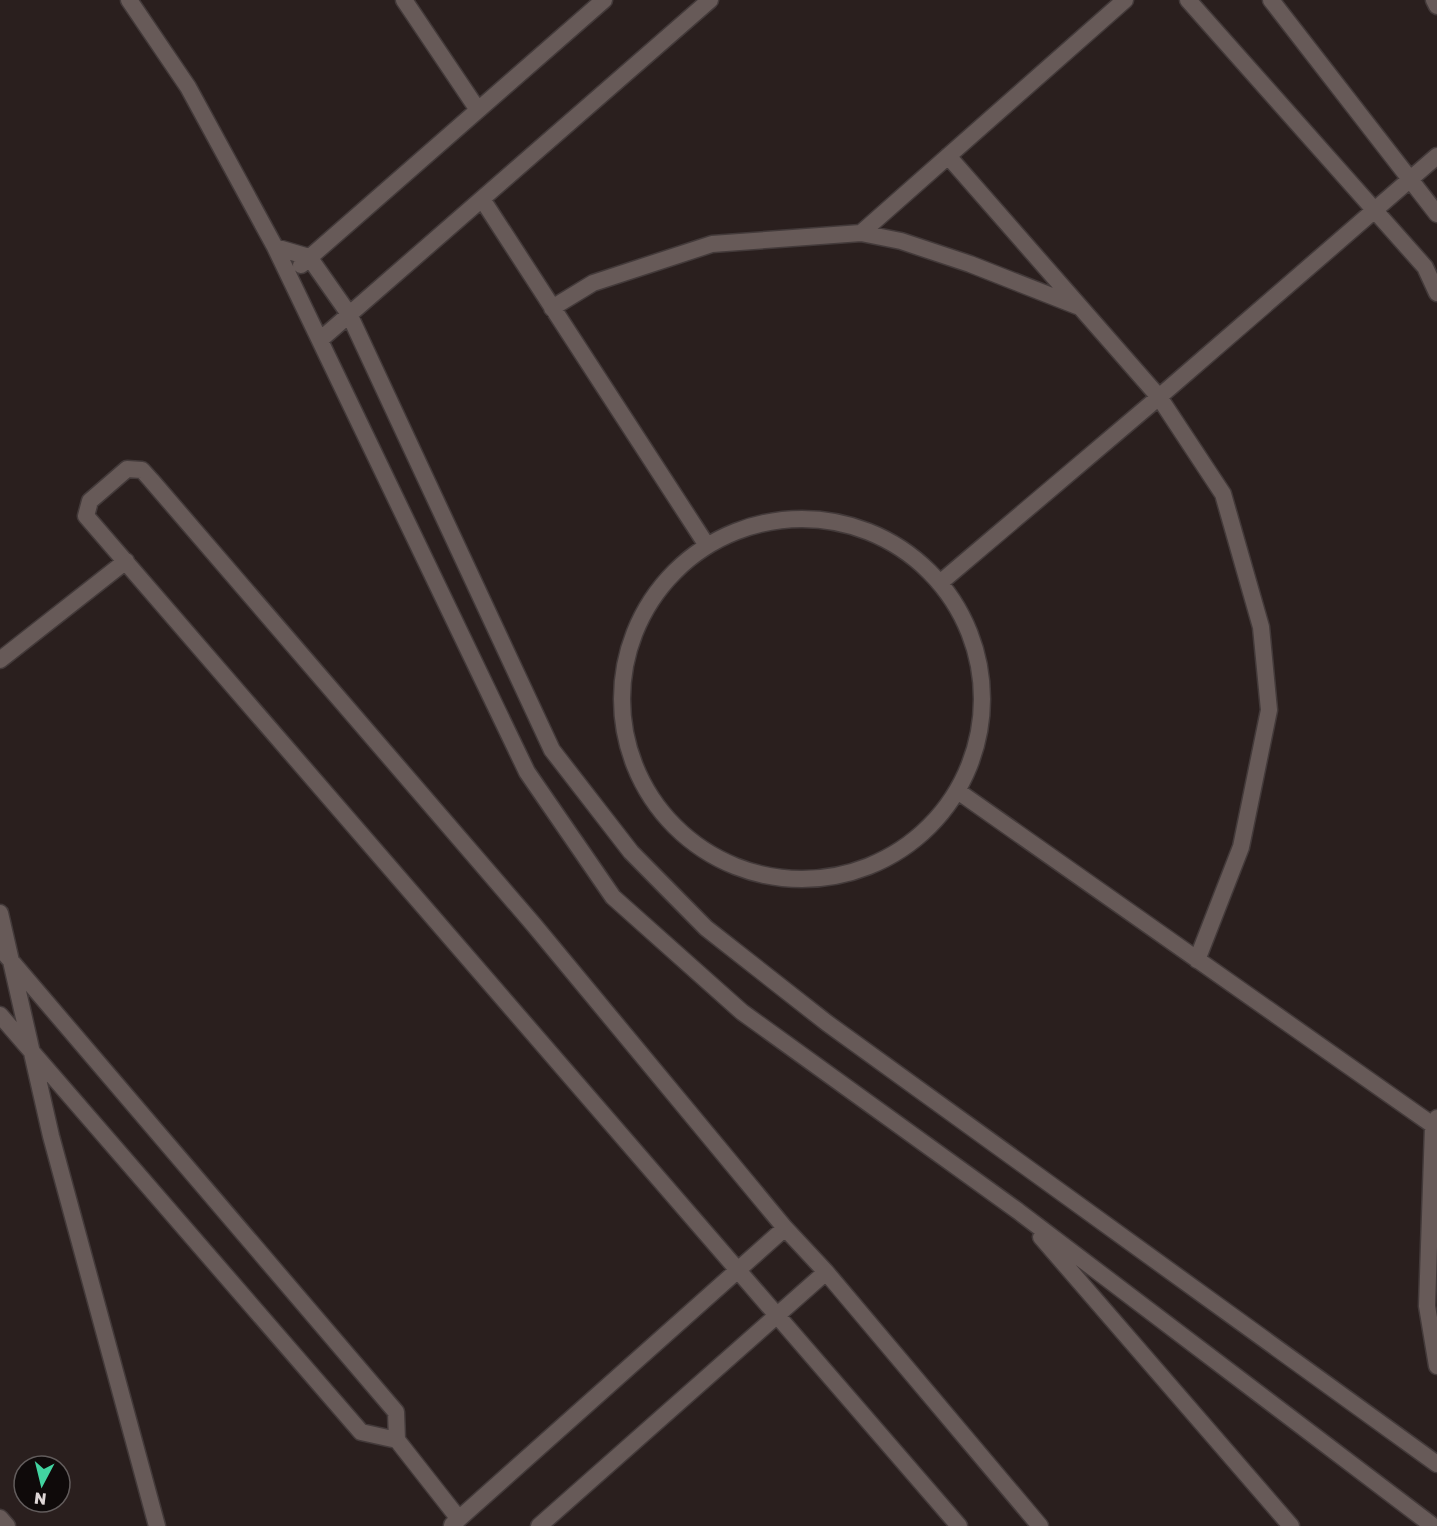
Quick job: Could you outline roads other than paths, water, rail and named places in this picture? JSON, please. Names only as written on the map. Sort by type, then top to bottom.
[{"type":"street","points":[[129,0],[188,87],[275,247],[527,771],[613,897],[742,1012],[1018,1211],[1433,1526]]},
{"type":"street","points":[[404,0],[478,110]]},
{"type":"street","points":[[289,276],[604,0]]},
{"type":"street","points":[[320,340],[710,0]]},
{"type":"street","points":[[861,233],[1125,0]]},
{"type":"street","points":[[1188,0],[1425,267],[1437,293]]},
{"type":"street","points":[[1271,0],[1437,214]]},
{"type":"street","points":[[1434,0],[1437,6]]},
{"type":"street","points":[[948,156],[1159,397],[1222,494],[1261,627],[1269,710],[1241,847],[1197,960]]},
{"type":"street","points":[[941,582],[1437,156]]},
{"type":"street","points":[[482,199],[706,544]]},
{"type":"street","points":[[552,308],[593,283],[711,244],[861,233],[902,241],[970,264],[1081,308]]},
{"type":"street","points":[[275,247],[309,257],[349,314],[552,750],[631,852],[706,928],[827,1023],[1437,1464]]},
{"type":"street","points":[[959,1526],[86,516],[90,501],[127,469],[142,471],[534,925],[785,1228],[826,1272],[1040,1526]]},
{"type":"street","points":[[822,518],[880,535],[930,569],[941,582],[965,618],[982,676],[981,736],[959,792],[910,846],[843,876],[770,878],[702,851],[650,800],[622,733],[623,660],[653,594],[706,544],[762,522],[822,518]]},
{"type":"street","points":[[0,660],[126,561]]},
{"type":"street","points":[[959,792],[1197,960],[1436,1124],[1427,1306],[1437,1366]]},
{"type":"street","points":[[0,913],[5,954],[32,1053],[51,1136],[157,1526]]},
{"type":"street","points":[[5,954],[396,1412],[398,1440],[455,1523],[785,1228]]},
{"type":"street","points":[[0,1015],[361,1432],[398,1440]]},
{"type":"street","points":[[1018,1211],[1291,1526]]},
{"type":"street","points":[[539,1526],[826,1272]]},
{"type":"street","points":[[0,1518],[7,1526]]}]
